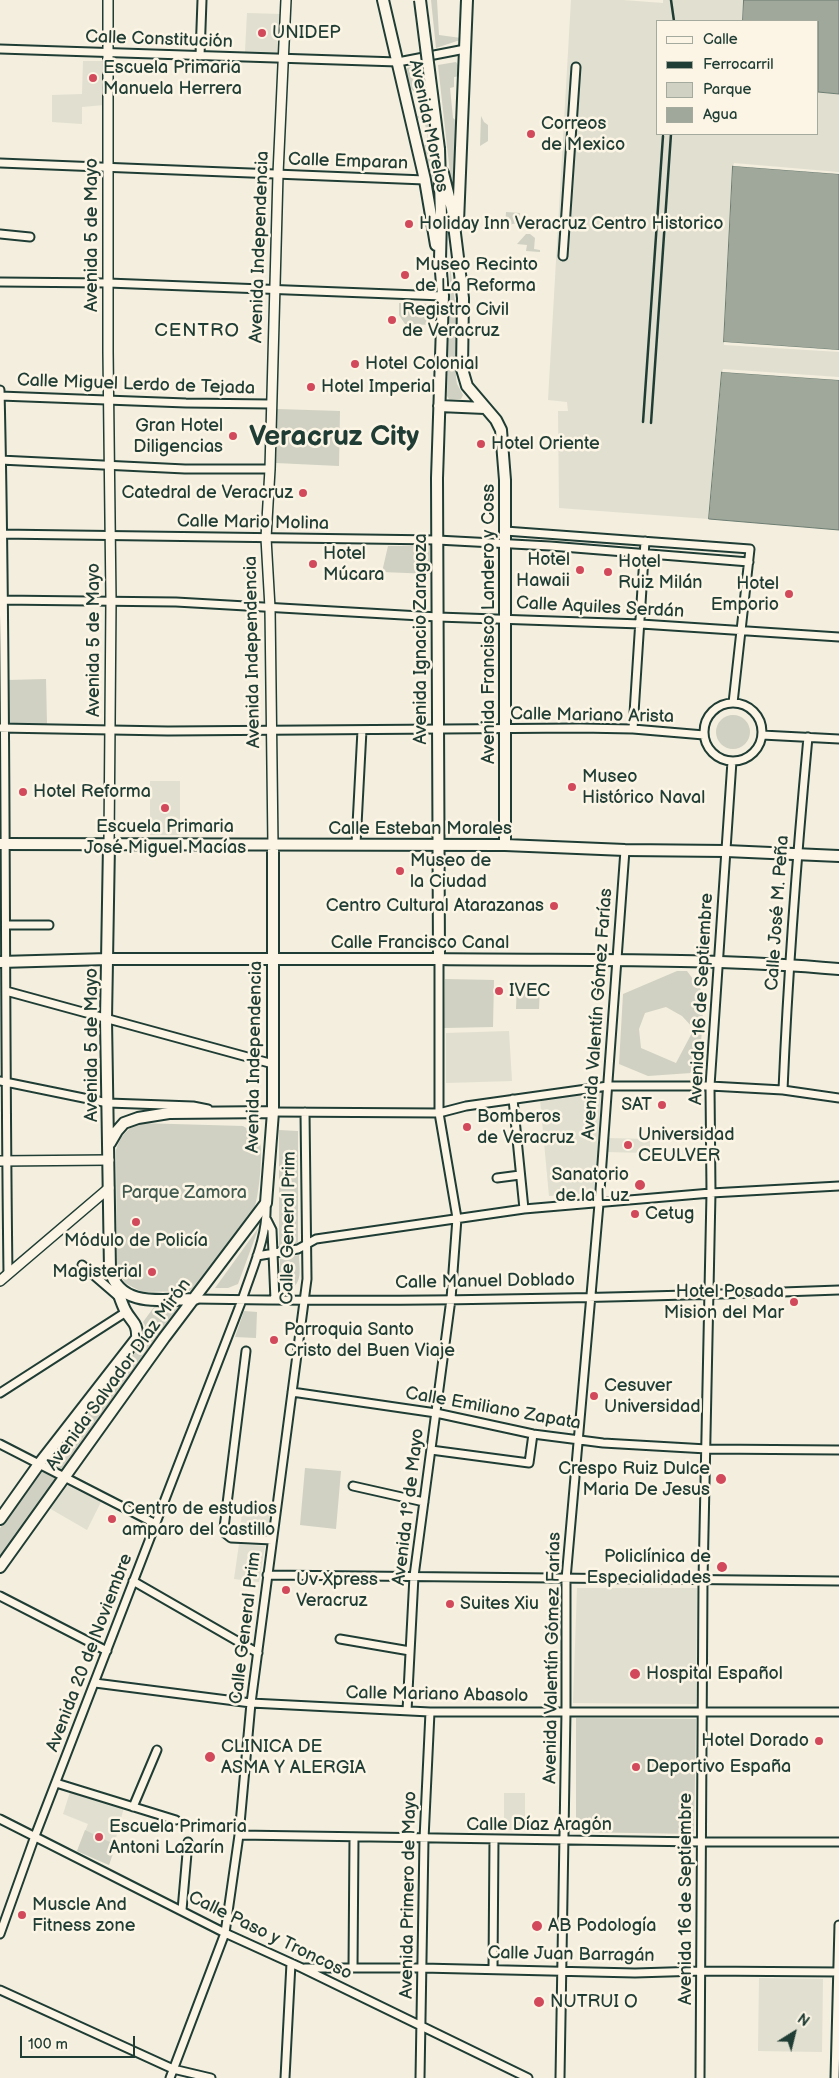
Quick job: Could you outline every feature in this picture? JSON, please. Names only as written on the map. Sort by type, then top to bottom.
[{"type":"main road","name":"Avenida Morelos","points":[[382,0],[425,180],[440,260]]},
{"type":"main road","points":[[420,0],[441,165],[448,188],[457,245]]},
{"type":"main road","points":[[457,245],[467,0]]},
{"type":"main road","name":"Avenida Ignacio Zaragoza","points":[[439,959],[436,540],[443,296],[440,260],[441,165]]},
{"type":"main road","name":"Avenida Francisco Landero y Coss","points":[[457,245],[463,298],[462,369],[467,386],[496,420],[503,440],[505,531],[505,845]]},
{"type":"main road","points":[[440,406],[485,408]]},
{"type":"main road","name":"Calle Esteban Morales","points":[[2,844],[505,845],[839,856]]},
{"type":"main road","name":"Avenida 5 de Mayo","points":[[109,844],[106,1019],[110,1144],[110,1270],[121,1294]]},
{"type":"main road","name":"Avenida Independencia","points":[[266,1203],[273,1112],[273,846]]},
{"type":"main road","name":"Calle Francisco Canal","points":[[3,962],[108,959],[617,959],[789,964],[839,969]]},
{"type":"main road","points":[[110,1144],[124,1123],[138,1118],[169,1113],[273,1112]]},
{"type":"main road","name":"Avenida Salvador Díaz Mirón","points":[[0,1567],[164,1338],[266,1203]]},
{"type":"main road","name":"Avenida Salvador Díaz Mirón","points":[[0,1519],[39,1464],[137,1338],[137,1328],[132,1318],[126,1312],[121,1294]]},
{"type":"main road","name":"Calle Manuel Doblado","points":[[121,1294],[145,1300],[195,1299]]},
{"type":"street","name":"Avenida 5 de Mayo","points":[[108,0],[108,399],[111,600],[109,844]]},
{"type":"street","points":[[200,56],[202,0]]},
{"type":"street","name":"Avenida Independencia","points":[[273,846],[270,608],[266,538],[270,470],[270,404],[278,174],[286,0]]},
{"type":"street","name":"Calle Constitución","points":[[0,49],[398,62],[465,49]]},
{"type":"street","points":[[563,256],[576,67]]},
{"type":"street","name":"Calle Emparan","points":[[0,163],[425,180]]},
{"type":"street","points":[[0,234],[30,237]]},
{"type":"street","points":[[0,282],[108,283],[443,296]]},
{"type":"street","points":[[0,390],[3,728],[2,844],[6,925],[3,962],[6,991],[3,1161],[8,1273]]},
{"type":"street","name":"Calle Miguel Lerdo de Tejada","points":[[0,396],[270,404]]},
{"type":"street","points":[[1,460],[185,469],[270,470]]},
{"type":"street","points":[[505,531],[750,549],[733,703]]},
{"type":"street","name":"Calle Mario Molina","points":[[1,534],[436,540],[644,553],[749,562]]},
{"type":"street","points":[[540,546],[541,534]]},
{"type":"street","points":[[633,729],[645,541]]},
{"type":"street","name":"Calle Aquiles Serdán","points":[[1,600],[111,600],[438,617],[641,624],[839,637]]},
{"type":"street","points":[[726,703],[746,706],[752,710],[760,721],[762,735],[754,752],[744,759],[725,760],[713,753],[705,742],[705,721],[714,710],[726,703]]},
{"type":"street","name":"Calle Mariano Arista","points":[[3,728],[168,731],[271,729],[633,729],[704,735]]},
{"type":"street","points":[[356,844],[362,730]]},
{"type":"street","points":[[762,735],[839,739]]},
{"type":"street","name":"Calle José M. Peña","points":[[784,1090],[789,964],[808,738]]},
{"type":"street","name":"Avenida 16 de Septiembre","points":[[700,2078],[704,1580],[711,1193],[710,1086],[732,761]]},
{"type":"street","name":"Avenida Valentín Gómez Farías","points":[[560,2078],[563,1971],[566,1579],[599,1204],[625,850]]},
{"type":"street","points":[[6,925],[49,925]]},
{"type":"street","name":"Avenida Ignacio Zaragoza","points":[[439,959],[439,1113],[457,1218]]},
{"type":"street","points":[[6,991],[273,1064]]},
{"type":"street","points":[[4,1081],[108,1103],[193,1106],[228,1113]]},
{"type":"street","points":[[273,1112],[439,1113],[466,1106],[608,1086],[710,1086],[784,1090],[839,1098]]},
{"type":"street","points":[[513,1099],[524,1210]]},
{"type":"street","name":"Calle General Prim","points":[[170,2078],[225,1933],[239,1835],[251,1703],[304,1301],[308,1243],[305,1112]]},
{"type":"street","points":[[3,1161],[109,1160]]},
{"type":"street","points":[[497,1178],[520,1175]]},
{"type":"street","points":[[257,1256],[298,1249],[316,1239],[457,1218],[711,1193],[839,1186]]},
{"type":"street","points":[[0,1281],[109,1188]]},
{"type":"street","name":"Avenida Independencia","points":[[242,1300],[267,1220],[266,1203]]},
{"type":"street","name":"Avenida 1º de Mayo","points":[[407,1711],[414,1576],[451,1299],[457,1218]]},
{"type":"street","points":[[267,1220],[272,1230],[274,1300]]},
{"type":"street","points":[[82,1265],[121,1294]]},
{"type":"street","name":"Calle Manuel Doblado","points":[[195,1299],[304,1301],[451,1299],[709,1295],[839,1290]]},
{"type":"street","name":"Avenida 20 de Noviembre","points":[[0,1934],[35,1836],[242,1300]]},
{"type":"street","points":[[0,1393],[126,1312]]},
{"type":"street","points":[[246,1351],[224,1528],[226,1534],[231,1538],[272,1540]]},
{"type":"street","name":"Calle Emiliano Zapata","points":[[292,1392],[436,1413],[533,1434],[603,1443],[707,1449],[839,1450]]},
{"type":"street","points":[[431,1450],[530,1463],[533,1434]]},
{"type":"street","points":[[0,1444],[156,1524]]},
{"type":"street","points":[[353,1486],[424,1502]]},
{"type":"street","points":[[267,1575],[839,1582]]},
{"type":"street","points":[[133,1581],[258,1653]]},
{"type":"street","points":[[0,1596],[107,1651]]},
{"type":"street","points":[[340,1639],[410,1651]]},
{"type":"street","name":"Calle Mariano Abasolo","points":[[95,1683],[251,1703],[430,1712],[839,1712]]},
{"type":"street","name":"Avenida Primero de Mayo","points":[[420,2078],[424,1839],[430,1712]]},
{"type":"street","points":[[132,1807],[157,1750]]},
{"type":"street","points":[[56,1783],[176,1820]]},
{"type":"street","name":"Calle Paso y Troncoso","points":[[0,1818],[225,1933],[302,1968],[528,2078]]},
{"type":"street","name":"Calle Díaz Aragón","points":[[239,1835],[424,1839],[839,1842]]},
{"type":"street","points":[[353,1968],[354,1838]]},
{"type":"street","points":[[493,1969],[494,1839]]},
{"type":"street","points":[[182,1910],[188,1842]]},
{"type":"street","points":[[835,2078],[839,1925]]},
{"type":"street","points":[[285,2078],[291,1963]]},
{"type":"street","name":"Calle Juan Barragán","points":[[302,1968],[493,1969],[635,1973],[701,1971],[838,1972]]},
{"type":"street","points":[[0,1990],[173,2069],[211,2078]]},
{"type":"shaded area","points":[[571,0],[623,0],[663,3],[663,0],[744,0],[743,20],[656,20],[656,135],[819,135],[819,92],[839,94],[839,174],[733,166],[724,342],[839,350],[839,380],[722,372],[709,519],[559,508],[558,411],[568,411],[567,402],[548,400]]},
{"type":"shaded area","name":"UNIDEP","points":[[247,13],[280,14],[278,54],[245,52]]},
{"type":"shaded area","name":"Escuela Primaria Manuela Herrera","points":[[83,61],[104,61],[104,105],[82,107],[82,124],[52,122],[52,95],[82,94]]},
{"type":"shaded area","name":"Escuela Primaria José Miguel Macías","points":[[150,781],[180,781],[180,835],[150,835]]},
{"type":"shaded area","points":[[509,1031],[512,1081],[446,1083],[446,1033]]},
{"type":"shaded area","points":[[602,1092],[594,1193],[549,1196],[540,1099]]},
{"type":"shaded area","name":"Universidad CEULVER","points":[[606,1138],[650,1139],[650,1153],[605,1152]]},
{"type":"shaded area","points":[[67,1483],[101,1502],[87,1530],[49,1508]]},
{"type":"shaded area","points":[[242,1510],[271,1512],[269,1538],[240,1536]]},
{"type":"shaded area","points":[[239,1544],[265,1546],[259,1582],[234,1579]]},
{"type":"shaded area","name":"Hospital Español","points":[[577,1588],[697,1588],[696,1704],[573,1703]]},
{"type":"shaded area","name":"Escuela Primaria Antoni Lazarín","points":[[70,1792],[124,1807],[109,1865],[77,1851],[88,1824],[63,1814]]},
{"type":"shaded area","points":[[504,1793],[525,1793],[525,1830],[504,1830]]},
{"type":"shaded area","points":[[759,1978],[823,1979],[822,2052],[758,2051]]},
{"type":"green space","points":[[431,0],[437,0],[439,35],[461,38],[460,40],[436,48]]},
{"type":"green space","points":[[456,62],[461,69],[460,76],[454,77],[454,87],[450,88],[453,118],[458,122],[454,209],[438,65]]},
{"type":"green space","points":[[421,65],[435,160],[436,215],[433,215],[428,170],[422,144],[429,146],[425,124],[415,115],[420,117],[423,113],[417,93],[409,88],[405,72],[407,68]]},
{"type":"green space","points":[[481,116],[488,125],[488,141],[480,146]]},
{"type":"green space","points":[[506,212],[520,213],[519,223],[512,224],[505,229]]},
{"type":"green space","points":[[526,234],[530,234],[535,238],[534,249],[540,250],[540,252],[526,251],[527,245],[517,244]]},
{"type":"green space","points":[[450,267],[456,309],[456,378],[463,395],[461,399],[449,399],[447,396]]},
{"type":"green space","points":[[399,303],[433,304],[432,325],[405,324],[399,315]]},
{"type":"green space","points":[[277,409],[340,411],[339,466],[276,463]]},
{"type":"green space","points":[[388,546],[432,546],[431,574],[382,572]]},
{"type":"green space","points":[[46,679],[47,724],[9,725],[8,680]]},
{"type":"green space","points":[[733,715],[745,720],[750,732],[745,744],[733,749],[721,744],[716,732],[721,720]]},
{"type":"green space","points":[[677,971],[687,971],[704,994],[700,1060],[691,1073],[648,1076],[619,1064],[623,994]],"holes":[[[666,1007],[682,1016],[694,1029],[676,1063],[641,1048],[639,1029],[645,1013]]]},
{"type":"green space","points":[[445,979],[494,980],[493,1027],[444,1028]]},
{"type":"green space","points":[[517,983],[540,986],[539,1009],[516,1009]]},
{"type":"green space","name":"Parque Zamora","points":[[138,1123],[243,1126],[255,1134],[260,1142],[260,1174],[255,1206],[202,1282],[190,1291],[142,1292],[125,1283],[117,1269],[116,1150],[124,1134]]},
{"type":"green space","points":[[279,1130],[298,1131],[298,1244],[279,1248]]},
{"type":"green space","points":[[259,1227],[238,1284],[228,1288],[215,1288]]},
{"type":"green space","points":[[299,1255],[299,1278],[292,1288],[287,1286],[282,1280],[280,1259]]},
{"type":"green space","points":[[182,1306],[62,1469],[51,1463],[147,1336],[147,1329],[143,1322],[154,1307]]},
{"type":"green space","points":[[244,1311],[257,1312],[256,1338],[235,1337]]},
{"type":"green space","points":[[305,1468],[341,1471],[336,1529],[300,1525]]},
{"type":"green space","points":[[42,1472],[57,1477],[0,1556],[0,1528]]},
{"type":"green space","name":"Deportivo España","points":[[576,1718],[696,1719],[694,1834],[572,1832],[571,1823],[576,1819]]},
{"type":"green space","points":[[85,1830],[116,1845],[109,1865],[77,1851]]},
{"type":"water","points":[[744,0],[839,0],[839,94],[819,92],[819,20],[743,20]]},
{"type":"water","points":[[733,166],[839,174],[839,350],[724,342]]},
{"type":"water","points":[[722,372],[839,380],[839,530],[709,519]]},
{"type":"pier","points":[[734,163],[839,172],[839,174],[733,166]]},
{"type":"pier","points":[[724,342],[839,350],[839,352],[724,345]]},
{"type":"pier","points":[[723,369],[839,377],[839,380],[722,372]]},
{"type":"railway","points":[[671,0],[674,20]]},
{"type":"railway","points":[[651,423],[671,135]]},
{"type":"railway","points":[[643,422],[663,136]]},
{"type":"place","name":"UNIDEP","points":[[262,33]]},
{"type":"place","name":"Escuela Primaria Manuela Herrera","points":[[93,78]]},
{"type":"place","name":"Correos de Mexico","points":[[531,134]]},
{"type":"place","name":"Holiday Inn Veracruz Centro Historico","points":[[409,224]]},
{"type":"place","name":"Museo Recinto de La Reforma","points":[[405,275]]},
{"type":"place","name":"Registro Civil de Veracruz","points":[[392,320]]},
{"type":"place","name":"Hotel Colonial","points":[[355,364]]},
{"type":"place","name":"Hotel Imperial","points":[[311,387]]},
{"type":"place","name":"Gran Hotel Diligencias","points":[[233,436]]},
{"type":"place","name":"Hotel Oriente","points":[[481,444]]},
{"type":"place","name":"Catedral de Veracruz","points":[[303,493]]},
{"type":"place","name":"Hotel Múcara","points":[[313,564]]},
{"type":"place","name":"Hotel Hawaii","points":[[580,570]]},
{"type":"place","name":"Hotel Ruiz Milán","points":[[608,572]]},
{"type":"place","name":"Hotel Emporio","points":[[789,594]]},
{"type":"place","name":"Museo Histórico Naval","points":[[572,787]]},
{"type":"place","name":"Hotel Reforma","points":[[23,792]]},
{"type":"place","name":"Escuela Primaria José Miguel Macías","points":[[165,808]]},
{"type":"place","name":"Museo de la Ciudad","points":[[400,871]]},
{"type":"place","name":"Centro Cultural Atarazanas","points":[[554,906]]},
{"type":"place","name":"IVEC","points":[[499,991]]},
{"type":"place","name":"SAT","points":[[662,1105]]},
{"type":"place","name":"Bomberos de Veracruz","points":[[467,1127]]},
{"type":"place","name":"Universidad CEULVER","points":[[628,1145]]},
{"type":"place","name":"Sanatorio de la Luz","points":[[640,1185]]},
{"type":"place","name":"Cetug","points":[[635,1214]]},
{"type":"place","name":"Módulo de Policía","points":[[136,1222]]},
{"type":"place","name":"Magisterial","points":[[152,1272]]},
{"type":"place","name":"Hotel Posada Mision del Mar","points":[[794,1302]]},
{"type":"place","name":"Parroquia Santo Cristo del Buen Viaje","points":[[274,1340]]},
{"type":"place","name":"Cesuver Universidad","points":[[594,1396]]},
{"type":"place","name":"Crespo Ruiz Dulce Maria De Jesus","points":[[721,1479]]},
{"type":"place","name":"Centro de estudios amparo del castillo","points":[[112,1519]]},
{"type":"place","name":"Policlínica de Especialidades","points":[[722,1567]]},
{"type":"place","name":"Uv Xpress Veracruz","points":[[286,1590]]},
{"type":"place","name":"Suites Xiu","points":[[450,1604]]},
{"type":"place","name":"Hospital Español","points":[[635,1674]]},
{"type":"place","name":"Hotel Dorado","points":[[819,1741]]},
{"type":"place","name":"CLINICA DE ASMA Y ALERGIA","points":[[210,1757]]},
{"type":"place","name":"Deportivo España","points":[[636,1767]]},
{"type":"place","name":"Escuela Primaria Antoni Lazarín","points":[[99,1837]]},
{"type":"place","name":"Muscle And Fitness zone","points":[[22,1915]]},
{"type":"place","name":"AB Podología","points":[[537,1926]]},
{"type":"place","name":"NUTRUI O","points":[[539,2002]]},
{"type":"district","name":"CENTRO","points":[[197,331]]},
{"type":"district","name":"Veracruz City","points":[[334,438]]}]
